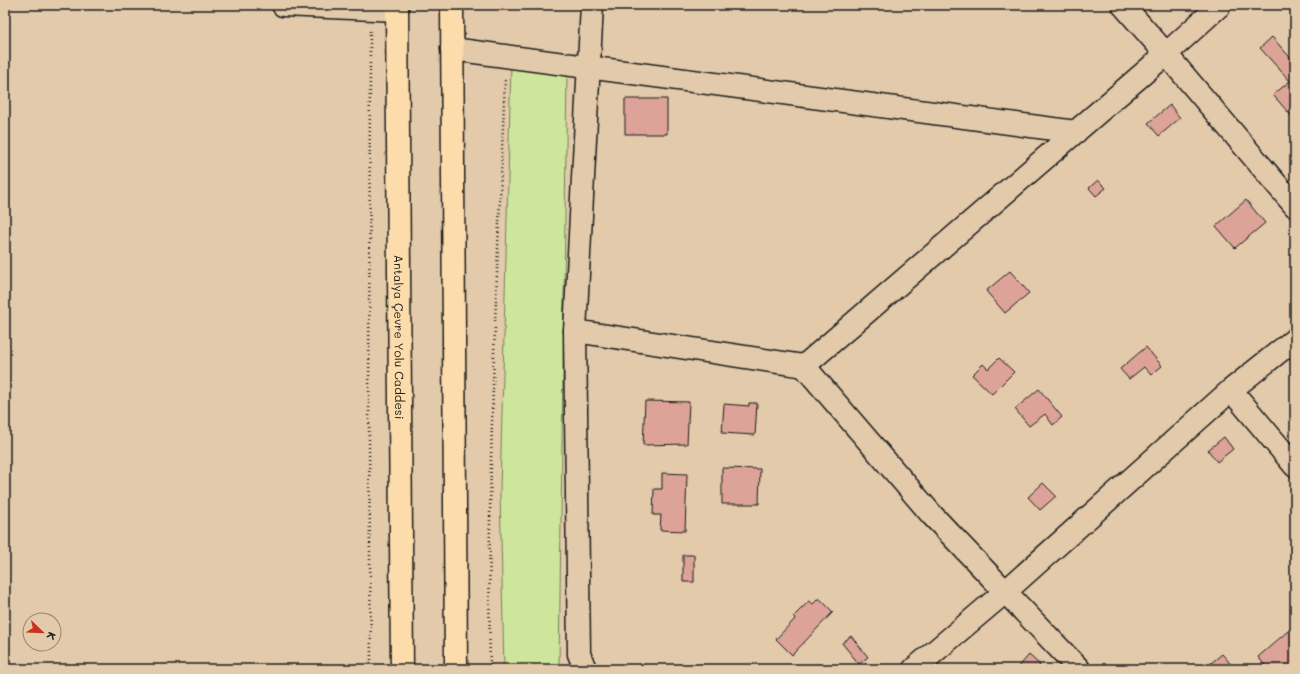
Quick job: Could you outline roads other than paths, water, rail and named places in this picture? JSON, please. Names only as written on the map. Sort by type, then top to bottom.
[{"type":"highway","points":[[452,5],[456,669]]},
{"type":"highway","name":"Antalya Çevre Yolu Caddesi","points":[[397,7],[402,669]]},
{"type":"street","points":[[283,5],[370,8],[397,7]]},
{"type":"street","points":[[585,669],[579,654],[575,331],[592,5]]},
{"type":"street","points":[[1124,5],[1295,206]]},
{"type":"street","points":[[804,366],[1166,54],[1220,5]]},
{"type":"street","points":[[452,49],[589,66],[1076,132]]},
{"type":"street","points":[[575,331],[804,366],[932,515],[1079,669]]},
{"type":"street","points":[[914,669],[1005,592],[1231,390],[1295,339]]},
{"type":"street","points":[[1231,390],[1295,466]]}]
